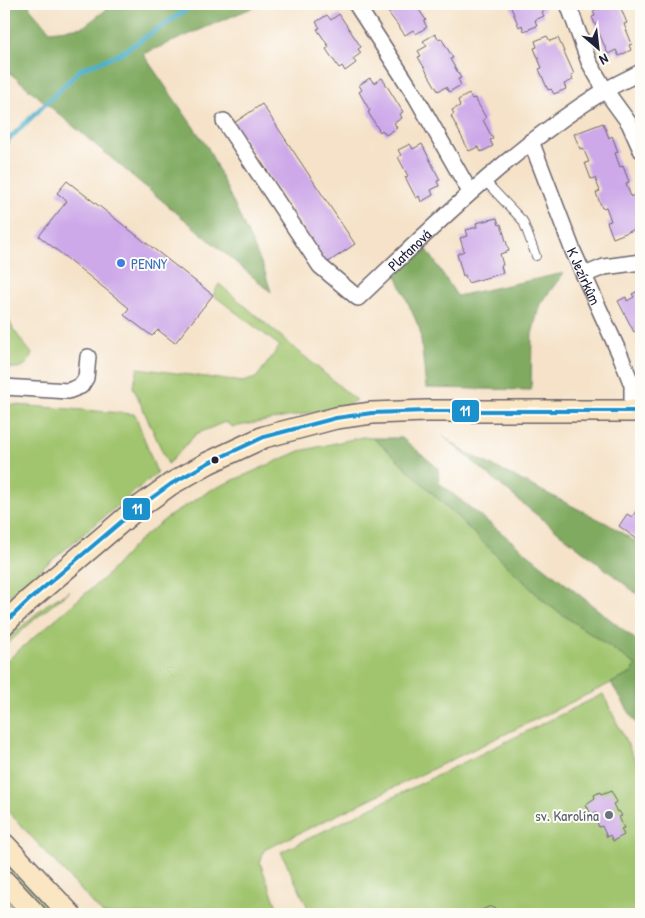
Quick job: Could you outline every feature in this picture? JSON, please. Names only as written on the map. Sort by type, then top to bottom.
[{"type":"main road","points":[[4,624],[28,601],[135,510],[171,484],[208,463],[264,437],[336,418],[372,413],[427,411],[637,411]]},
{"type":"main road","points":[[4,617],[28,601]]},
{"type":"main road","points":[[4,844],[70,914]]},
{"type":"main road","points":[[4,881],[35,914]]},
{"type":"street","points":[[356,4],[416,97],[470,192]]},
{"type":"street","points":[[568,4],[589,62],[605,90],[629,123],[641,150]]},
{"type":"street","name":"Platanová","points":[[224,121],[320,266],[358,298],[470,192],[531,141],[605,90],[641,72]]},
{"type":"street","name":"K Jezírkům","points":[[531,141],[573,251],[622,357],[632,385],[637,411]]},
{"type":"street","points":[[584,275],[604,267],[641,262]]},
{"type":"street","points":[[4,387],[68,391],[81,386],[86,378],[88,357]]},
{"type":"lane","points":[[484,180],[523,221],[536,256]]},
{"type":"green space","points":[[4,4],[29,4],[30,8],[50,31],[83,27],[114,4],[261,4],[143,54],[208,148],[264,269],[271,292],[4,68]]},
{"type":"green space","points":[[426,248],[457,296],[564,273],[540,304],[532,334],[531,390],[426,388],[420,330],[396,275]]},
{"type":"green space","points":[[219,284],[356,400],[347,406],[233,427],[225,422],[196,434],[168,464],[133,387],[138,368],[243,382],[256,378],[280,346],[213,295]]},
{"type":"green space","points":[[4,309],[13,329],[32,354],[27,363],[21,367],[4,368]]},
{"type":"green space","points":[[4,404],[135,414],[157,473],[4,600]]},
{"type":"green space","points":[[443,436],[463,451],[608,524],[641,545],[641,597],[523,504]]},
{"type":"green space","points":[[362,437],[373,438],[393,455],[547,604],[636,665],[632,673],[264,850],[260,863],[280,914],[103,914],[4,807],[4,663],[107,575],[138,541],[168,517],[211,490],[300,451]]},
{"type":"green space","points":[[373,438],[402,438],[438,468],[439,483],[641,644],[641,731],[611,683],[632,673],[636,665],[547,604],[393,455]]},
{"type":"green space","points":[[70,591],[4,647],[4,642],[46,605]]},
{"type":"green space","points":[[603,694],[641,772],[641,914],[311,914],[281,852]]},
{"type":"green space","points":[[4,858],[56,914],[48,914],[4,867]]},
{"type":"green space","points":[[4,897],[21,914],[4,914]]},
{"type":"building","points":[[382,4],[415,4],[426,20],[424,22],[427,27],[416,34],[413,30],[405,35]]},
{"type":"building","points":[[543,4],[545,10],[542,12],[544,16],[535,20],[537,26],[524,31],[522,25],[519,27],[510,5]]},
{"type":"building","points":[[601,4],[619,4],[627,23],[624,24],[632,44],[629,45],[631,50],[619,56],[616,50],[608,54],[592,17],[595,16],[593,11],[602,7]]},
{"type":"building","points":[[339,14],[361,47],[358,49],[361,53],[353,59],[356,63],[345,71],[342,66],[339,68],[326,49],[329,47],[317,29],[320,28],[316,22],[327,15],[331,20]]},
{"type":"building","points":[[435,34],[438,39],[441,38],[453,58],[450,59],[461,78],[458,79],[461,85],[449,92],[446,87],[438,91],[418,57],[421,56],[418,51],[427,46],[423,41]]},
{"type":"building","points":[[547,36],[550,41],[558,38],[574,74],[571,75],[573,80],[564,84],[566,89],[554,94],[551,89],[548,90],[539,69],[542,68],[534,48],[537,47],[535,41]]},
{"type":"building","points":[[370,78],[374,83],[382,78],[403,112],[400,114],[402,118],[394,123],[397,128],[386,135],[382,130],[380,132],[359,92],[362,90],[359,85]]},
{"type":"building","points":[[469,94],[472,99],[475,98],[486,118],[483,120],[493,139],[490,140],[493,146],[481,152],[478,147],[469,151],[451,116],[454,114],[452,110],[460,106],[458,100]]},
{"type":"building","points":[[262,104],[355,244],[327,263],[234,123]]},
{"type":"building","points":[[603,123],[609,138],[612,136],[618,152],[615,153],[620,167],[623,166],[629,182],[626,183],[631,197],[634,195],[640,211],[637,212],[641,227],[613,238],[607,222],[611,221],[606,207],[602,208],[596,193],[600,191],[595,178],[591,179],[585,163],[589,162],[583,148],[580,149],[574,134]]},
{"type":"building","points":[[410,144],[413,149],[422,144],[440,180],[437,181],[439,186],[431,190],[433,195],[421,202],[419,196],[416,198],[405,177],[408,176],[398,157],[401,155],[398,150]]},
{"type":"building","points":[[67,181],[213,295],[175,343],[158,330],[152,336],[124,315],[129,308],[39,236],[67,201],[57,193]]},
{"type":"building","points":[[497,218],[499,225],[501,224],[509,251],[500,254],[503,273],[468,283],[465,275],[463,276],[457,254],[464,251],[460,238],[468,236],[466,230],[477,227],[476,223]]},
{"type":"building","points":[[640,290],[641,328],[634,332],[618,301],[626,297],[627,301],[634,297],[632,294]]},
{"type":"building","points":[[637,510],[641,513],[641,542],[619,526],[627,514],[632,517]]},
{"type":"building","name":"sv. Karolína","points":[[611,791],[617,802],[613,804],[617,812],[619,811],[622,816],[619,817],[624,828],[621,829],[624,835],[613,841],[610,835],[607,837],[602,826],[599,827],[597,822],[599,821],[595,812],[591,815],[586,804],[595,798],[594,795],[600,792],[601,795]]},
{"type":"building","points":[[491,906],[495,907],[499,914],[481,914],[481,910]]},
{"type":"waterway","points":[[4,144],[81,69],[120,54],[189,8],[214,4]]},
{"type":"transit line","name":"11","points":[[4,624],[28,601],[135,510],[171,484],[208,463],[264,437],[336,418],[372,413],[427,411],[641,411]]},
{"type":"place","name":"PENNY","points":[[121,263]]},
{"type":"place","name":"sv. Karolína","points":[[609,815]]}]
